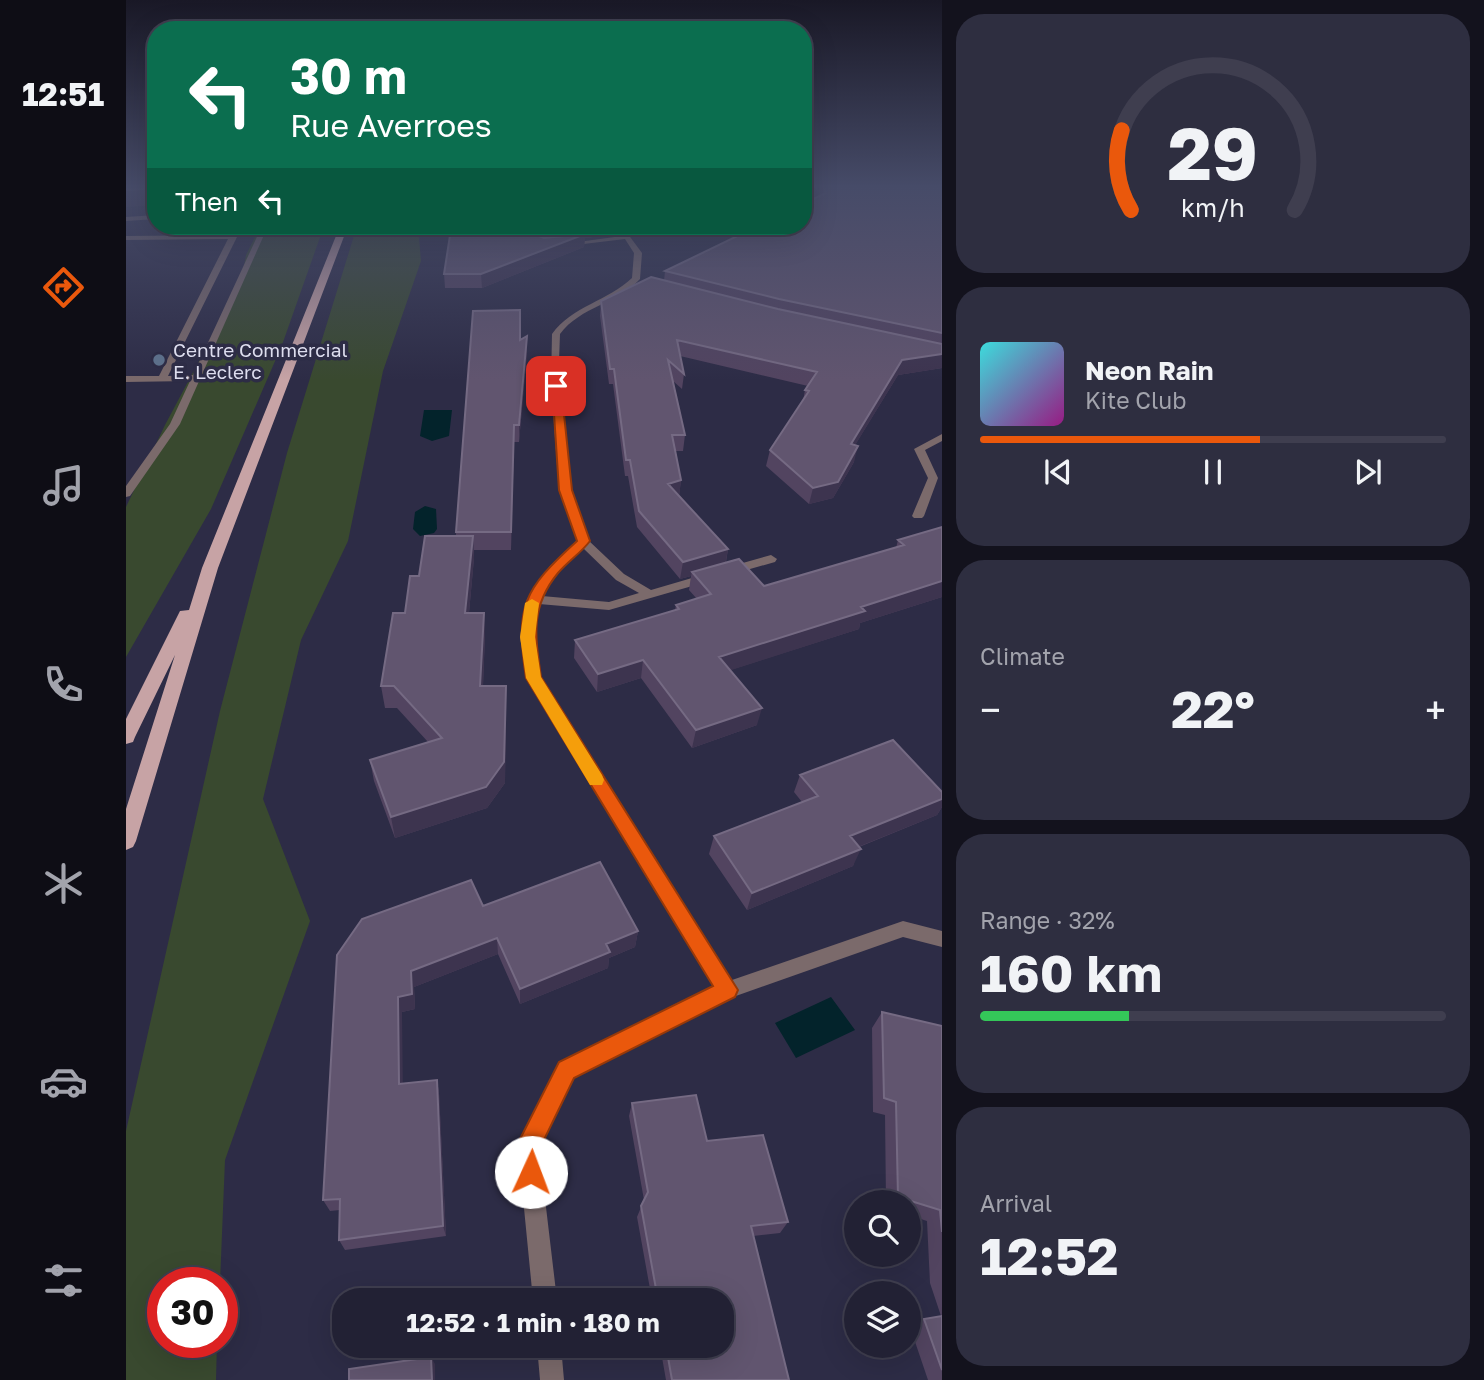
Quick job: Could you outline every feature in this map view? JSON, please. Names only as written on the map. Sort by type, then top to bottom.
[{"type":"main road","points":[[126,737],[209,568],[334,250]]},
{"type":"main road","points":[[126,841],[209,568]]},
{"type":"street","points":[[162,379],[226,250]]},
{"type":"street","points":[[126,494],[175,424],[254,250]]},
{"type":"street","points":[[636,250],[636,279],[629,287],[578,314],[556,334],[553,360],[566,490],[583,541],[620,578],[649,594]]},
{"type":"street","points":[[636,279],[646,283]]},
{"type":"street","points":[[126,379],[197,378]]},
{"type":"street","points":[[918,516],[933,478],[919,449],[942,437]]},
{"type":"street","points":[[583,541],[554,569],[533,599],[527,637],[534,678],[728,990]]},
{"type":"street","points":[[533,599],[609,606],[771,559]]},
{"type":"street","points":[[544,1288],[528,1147],[566,1070],[728,990],[903,929],[942,939]]},
{"type":"street","points":[[550,1358],[552,1380]]},
{"type":"green space","points":[[248,250],[315,250],[282,345],[211,509],[126,657],[126,507],[165,425],[241,282]]},
{"type":"green space","points":[[349,250],[420,250],[421,261],[383,371],[348,541],[301,640],[263,799],[310,921],[225,1160],[221,1267],[147,1267],[147,1358],[217,1358],[216,1380],[126,1380],[126,1131],[220,711],[287,453]]},
{"type":"water","points":[[424,410],[452,410],[449,436],[432,441],[420,436]]},
{"type":"water","points":[[425,506],[436,509],[437,529],[434,533],[420,536],[413,529],[415,512]]},
{"type":"water","points":[[831,997],[855,1030],[796,1058],[775,1023]]},
{"type":"building","points":[[448,250],[542,250],[481,274],[444,274]]},
{"type":"building","points":[[708,250],[942,250],[942,333],[779,299],[665,271]]},
{"type":"building","points":[[651,277],[778,309],[942,344],[942,354],[902,360],[851,444],[858,446],[838,482],[813,488],[770,450],[809,391],[805,390],[817,372],[677,340],[684,374],[668,360],[685,435],[672,435],[681,480],[668,484],[728,549],[683,562],[639,511],[630,460],[626,460],[614,369],[610,369],[601,301]]},
{"type":"building","points":[[520,310],[520,340],[527,336],[519,425],[514,425],[511,532],[456,532],[473,311]]},
{"type":"building","points":[[942,527],[942,581],[861,607],[865,611],[719,657],[762,708],[696,730],[643,660],[598,674],[575,640],[679,609],[676,605],[711,594],[692,572],[739,559],[764,586],[904,545],[898,540]]},
{"type":"building","points":[[425,536],[473,536],[465,613],[484,613],[480,686],[506,686],[504,762],[486,787],[391,817],[370,760],[442,738],[394,686],[381,686],[393,613],[405,613],[410,576],[419,576]]},
{"type":"building","points":[[893,740],[942,792],[942,799],[850,836],[861,849],[752,893],[714,836],[818,796],[800,775]]},
{"type":"building","points":[[600,862],[638,931],[606,944],[610,952],[520,989],[497,938],[411,971],[412,994],[398,997],[399,1084],[437,1080],[443,1226],[339,1240],[340,1199],[323,1200],[337,955],[362,919],[471,880],[483,906]]},
{"type":"building","points":[[882,1012],[942,1026],[942,1232],[940,1210],[921,1204],[921,1190],[898,1190],[896,1102],[884,1098]]},
{"type":"building","points":[[696,1095],[707,1141],[763,1135],[788,1222],[751,1226],[789,1380],[672,1380],[668,1358],[734,1358],[734,1288],[656,1288],[641,1206],[648,1192],[632,1103]]},
{"type":"building","points":[[942,1316],[942,1370],[924,1319]]},
{"type":"building","points":[[431,1358],[432,1380],[349,1380],[349,1369]]},
{"type":"slow traffic","points":[[532,603],[527,637],[534,678],[596,780]]},
{"type":"place","name":"Centre Commercial E. Leclerc","points":[[159,360]]},
{"type":"route","points":[[531,1172],[528,1147],[566,1070],[728,990],[534,678],[527,637],[533,599],[554,569],[583,541],[566,490],[556,386]]}]
